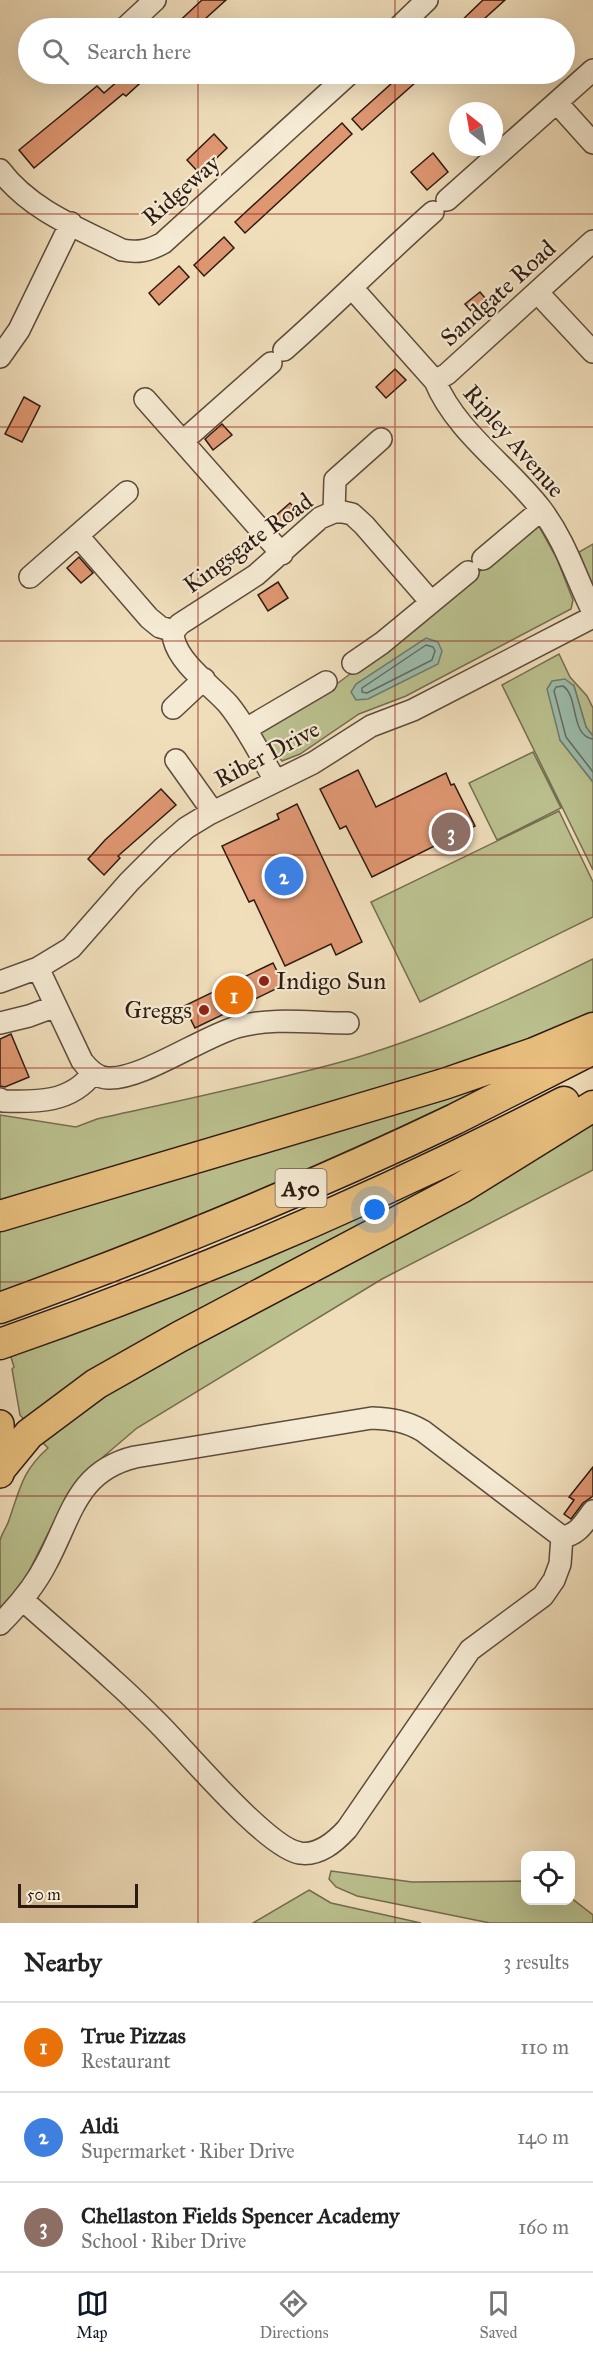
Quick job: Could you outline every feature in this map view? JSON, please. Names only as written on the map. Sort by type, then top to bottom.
[{"type":"highway","points":[[0,1216],[444,1084],[523,1057],[593,1028]]},
{"type":"highway","name":"A50","points":[[0,1308],[208,1228],[348,1168],[455,1119],[593,1049]]},
{"type":"highway","name":"A50","points":[[0,1344],[261,1244],[474,1149],[593,1087]]},
{"type":"highway","points":[[1,1471],[29,1434],[71,1400],[96,1384],[179,1336],[461,1188],[593,1106]]},
{"type":"main road","points":[[0,1424],[1,1471]]},
{"type":"street","points":[[136,18],[155,0]]},
{"type":"street","points":[[409,18],[427,0]]},
{"type":"street","points":[[183,441],[334,307],[371,267],[593,69]]},
{"type":"street","name":"Ridgeway","points":[[0,171],[32,204],[122,250],[134,252],[150,250],[163,243],[338,84]]},
{"type":"street","points":[[557,103],[593,143]]},
{"type":"street","points":[[0,357],[20,330],[71,224]]},
{"type":"street","name":"Sandgate Road","points":[[435,381],[447,374],[593,241]]},
{"type":"street","name":"Ripley Avenue","points":[[353,289],[435,381],[442,398],[462,423],[541,510],[563,543],[593,615]]},
{"type":"street","points":[[537,291],[593,352]]},
{"type":"street","points":[[145,399],[282,554]]},
{"type":"street","points":[[334,512],[335,480],[381,439]]},
{"type":"street","points":[[30,576],[127,492]]},
{"type":"street","points":[[353,663],[468,572],[541,510]]},
{"type":"street","name":"Kingsgate Road","points":[[174,631],[180,624],[256,575],[282,554],[314,522],[334,512],[352,514],[364,525],[431,602]]},
{"type":"street","points":[[78,536],[149,618],[160,627],[174,631],[173,639],[178,650],[228,704],[246,729],[275,780]]},
{"type":"street","name":"Riber Drive","points":[[0,982],[38,968],[71,948],[129,882],[186,828],[275,780],[313,763],[371,726],[413,710],[593,615]]},
{"type":"street","points":[[173,708],[204,679]]},
{"type":"street","points":[[246,729],[326,682]]},
{"type":"street","points":[[176,760],[213,812]]},
{"type":"street","points":[[38,968],[82,1061],[93,1073],[108,1078],[133,1073],[220,1033],[254,1023],[348,1023]]},
{"type":"street","points":[[0,1023],[56,1006]]},
{"type":"street","points":[[0,1099],[45,1102],[86,1083],[93,1073]]},
{"type":"street","points":[[0,1624],[24,1601],[47,1562],[82,1489],[92,1478],[118,1461],[153,1454],[372,1418],[407,1422],[444,1446],[562,1537],[570,1536],[579,1529],[593,1511]]},
{"type":"street","points":[[24,1601],[152,1718],[266,1835],[287,1849],[300,1853],[313,1852],[336,1840],[347,1829],[470,1650],[543,1596],[554,1580],[560,1564],[562,1537]]},
{"type":"green space","points":[[537,523],[557,559],[573,600],[571,609],[406,696],[359,714],[300,754],[282,761],[258,732],[338,683],[412,628],[414,631],[461,591],[460,588]]},
{"type":"green space","points":[[593,544],[593,589],[579,552]]},
{"type":"green space","points":[[559,654],[570,677],[587,696],[593,708],[593,736],[586,727],[574,686],[560,740],[593,782],[593,870],[502,685]]},
{"type":"green space","points":[[533,752],[561,808],[497,840],[469,783]]},
{"type":"green space","points":[[559,811],[593,882],[593,917],[420,1002],[371,902]]},
{"type":"green space","points":[[593,959],[593,1015],[486,1057],[0,1205],[0,1115],[76,1127],[97,1119],[311,1070],[373,1052],[437,1029],[532,989]]},
{"type":"green space","points":[[567,1047],[287,1178],[145,1237],[0,1292],[0,1225]]},
{"type":"green space","points":[[593,1122],[593,1170],[382,1279],[137,1428],[103,1457],[69,1492],[26,1577],[0,1612],[0,1541],[27,1473],[48,1448],[42,1442],[139,1375]]},
{"type":"green space","points":[[514,1143],[26,1422],[20,1415],[12,1369],[14,1367],[10,1354]]},
{"type":"green space","points":[[331,1871],[412,1882],[521,1881],[521,1905],[575,1905],[575,1901],[593,1915],[593,1923],[490,1923],[357,1896],[336,1887],[329,1879]]},
{"type":"green space","points":[[309,1890],[331,1903],[421,1923],[253,1923]]},
{"type":"water","points":[[426,638],[438,642],[442,651],[438,664],[368,699],[356,700],[351,692],[356,684]]},
{"type":"water","points":[[565,679],[574,686],[586,727],[593,736],[593,782],[560,740],[547,689],[552,681]]},
{"type":"building","points":[[202,0],[226,0],[206,18],[183,18]]},
{"type":"building","points":[[483,0],[505,0],[485,18],[464,18]]},
{"type":"building","points":[[114,84],[139,84],[126,96],[123,94],[34,168],[19,150],[97,86],[104,93]]},
{"type":"building","points":[[391,84],[414,84],[362,130],[352,119]]},
{"type":"building","points":[[342,123],[352,134],[245,233],[235,222]]},
{"type":"building","points":[[214,134],[227,148],[200,174],[187,160]]},
{"type":"building","points":[[433,153],[448,172],[427,190],[411,172]]},
{"type":"building","points":[[224,237],[234,248],[204,276],[194,265]]},
{"type":"building","points":[[179,266],[189,277],[159,305],[149,293]]},
{"type":"building","points":[[480,292],[494,309],[480,321],[465,304]]},
{"type":"building","points":[[395,369],[406,380],[386,398],[376,387]]},
{"type":"building","points":[[24,397],[40,406],[22,442],[5,434]]},
{"type":"building","points":[[222,424],[232,435],[213,450],[205,439]]},
{"type":"building","points":[[290,503],[300,513],[283,528],[273,518]]},
{"type":"building","points":[[79,557],[93,573],[81,583],[67,568]]},
{"type":"building","points":[[278,582],[288,598],[268,611],[258,595]]},
{"type":"building","points":[[358,770],[376,807],[446,773],[475,826],[372,877],[346,826],[340,829],[320,789]]},
{"type":"building","points":[[161,789],[176,805],[118,856],[120,858],[104,875],[88,859],[105,840]]},
{"type":"building","points":[[297,804],[362,942],[336,955],[331,944],[285,966],[254,900],[249,902],[222,846],[279,819],[277,814]]},
{"type":"building","points":[[273,963],[284,985],[195,1028],[184,1006]]},
{"type":"building","points":[[11,1034],[29,1077],[5,1087],[0,1086],[0,1039]]},
{"type":"building","points":[[593,1467],[593,1496],[583,1503],[571,1519],[564,1514],[574,1500],[569,1497]]},
{"type":"place","name":"Chellaston Fields Spencer Academy","points":[[451,832]]},
{"type":"place","name":"Aldi","points":[[284,876]]},
{"type":"place","name":"Indigo Sun","points":[[264,981]]},
{"type":"place","name":"True Pizzas","points":[[234,995]]},
{"type":"place","name":"Greggs","points":[[204,1010]]}]
